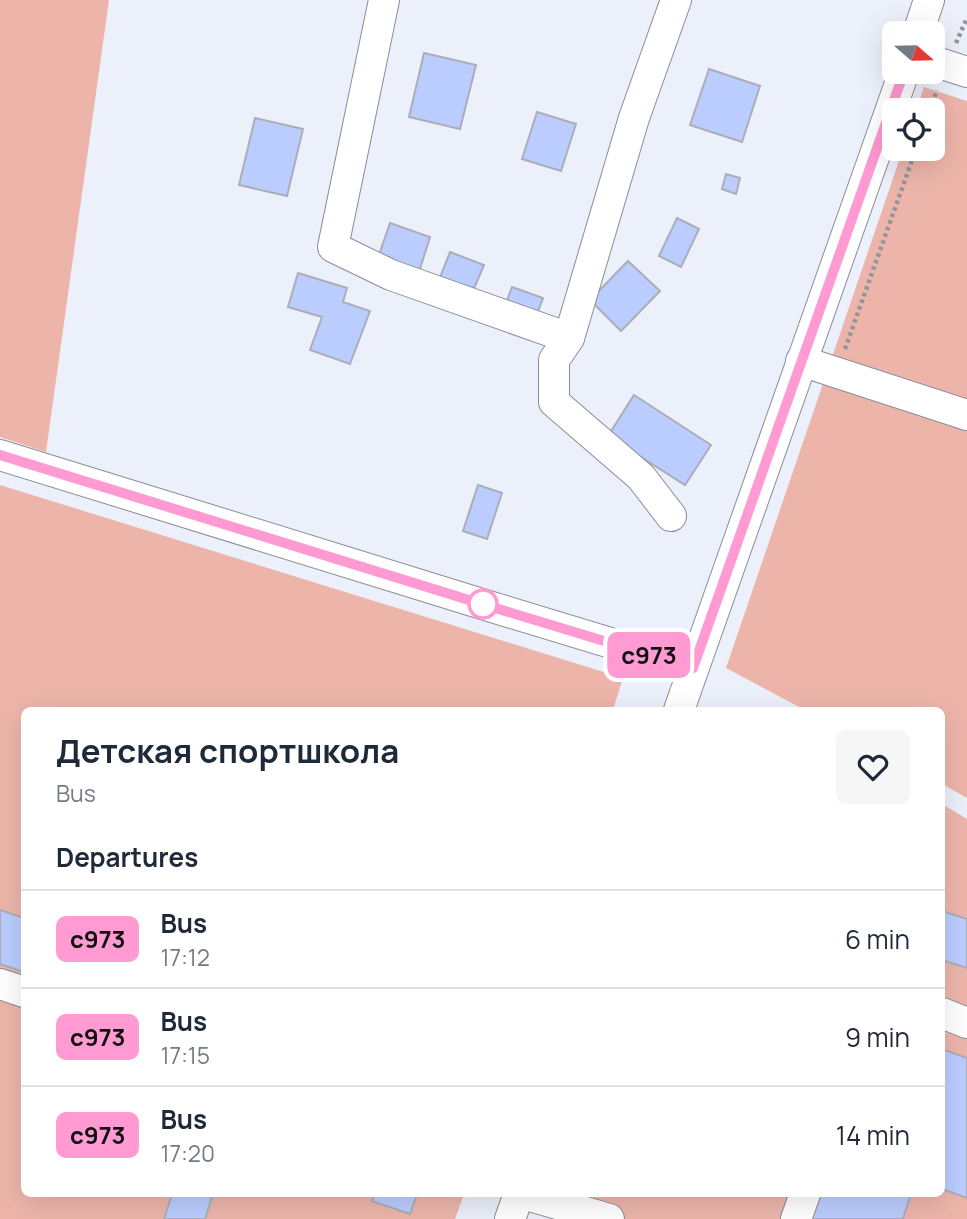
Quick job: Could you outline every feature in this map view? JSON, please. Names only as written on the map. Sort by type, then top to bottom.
[{"type":"street","points":[[384,0],[333,247],[391,275],[569,338]]},
{"type":"street","points":[[671,516],[641,477],[554,402],[554,360],[569,338],[634,118],[676,0]]},
{"type":"street","points":[[922,21],[929,0]]},
{"type":"street","points":[[945,65],[967,72]]},
{"type":"street","points":[[680,707],[900,84]]},
{"type":"street","points":[[801,361],[967,415]]},
{"type":"street","points":[[0,455],[693,668]]},
{"type":"street","points":[[0,984],[21,991]]},
{"type":"street","points":[[945,1014],[967,1023]]},
{"type":"street","points":[[510,1219],[520,1197]]},
{"type":"street","points":[[536,1197],[608,1212]]},
{"type":"street","points":[[796,1219],[803,1197]]},
{"type":"path","points":[[836,373],[912,161]]},
{"type":"shaded area","points":[[0,0],[109,0],[46,452],[0,437]]},
{"type":"shaded area","points":[[924,87],[967,101],[967,798],[945,786],[945,707],[799,707],[726,668],[899,161],[945,161],[945,98],[920,98]]},
{"type":"shaded area","points":[[0,485],[623,678],[614,707],[21,707],[21,1197],[463,1197],[455,1219],[0,1219]]},
{"type":"shaded area","points":[[945,806],[967,819],[967,1219],[574,1219],[593,1197],[945,1197]]},
{"type":"building","points":[[424,53],[476,65],[460,129],[409,117]]},
{"type":"building","points":[[709,69],[760,86],[742,142],[690,125]]},
{"type":"building","points":[[537,112],[576,124],[561,171],[522,159]]},
{"type":"building","points":[[255,118],[303,129],[287,196],[239,185]]},
{"type":"building","points":[[726,174],[740,178],[736,194],[722,189]]},
{"type":"building","points":[[677,218],[699,229],[681,267],[659,256]]},
{"type":"building","points":[[390,223],[430,237],[419,272],[378,258]]},
{"type":"building","points":[[450,252],[484,265],[470,298],[437,285]]},
{"type":"building","points":[[628,261],[660,291],[621,331],[590,300]]},
{"type":"building","points":[[298,273],[347,288],[343,302],[370,311],[350,364],[310,350],[322,317],[288,307]]},
{"type":"building","points":[[512,287],[543,298],[534,322],[503,311]]},
{"type":"building","points":[[634,395],[711,445],[685,485],[608,436]]},
{"type":"building","points":[[478,485],[502,493],[487,539],[463,531]]},
{"type":"building","points":[[0,910],[21,917],[21,971],[0,964]]},
{"type":"building","points":[[945,912],[967,919],[967,968],[945,961]]},
{"type":"building","points":[[945,1050],[967,1058],[967,1198],[945,1190]]},
{"type":"building","points":[[171,1197],[212,1197],[205,1219],[164,1219]]},
{"type":"building","points":[[373,1197],[416,1197],[410,1214],[372,1201]]},
{"type":"building","points":[[815,1197],[910,1197],[903,1219],[807,1219]]},
{"type":"bus line","name":"с973","points":[[0,455],[693,668],[900,84]]}]
